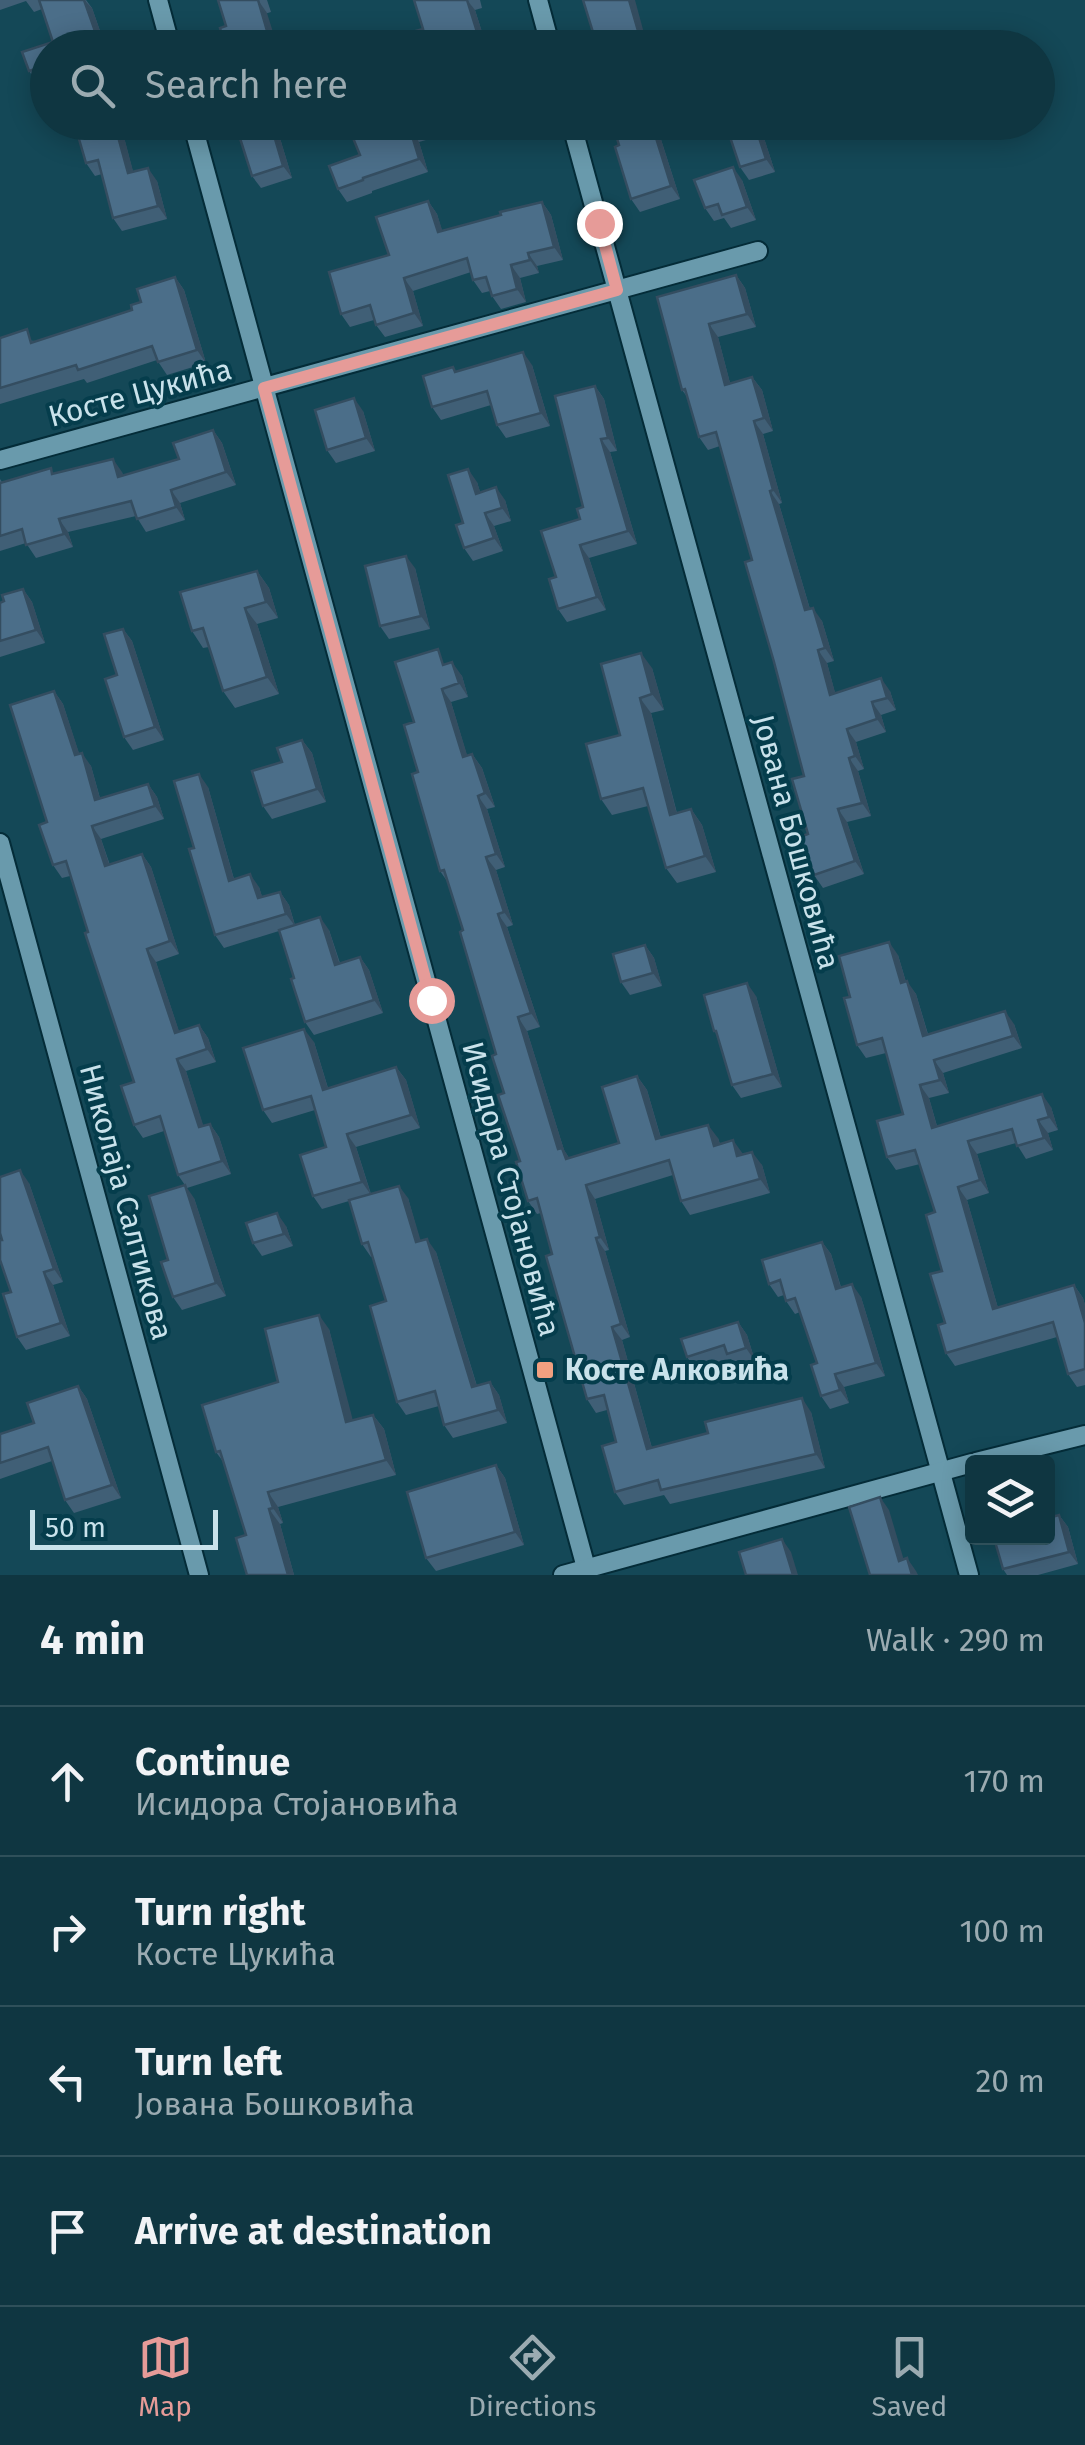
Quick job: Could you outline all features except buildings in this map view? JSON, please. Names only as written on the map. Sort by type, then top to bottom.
[{"type":"street","points":[[158,0],[166,30]]},
{"type":"street","points":[[538,0],[546,30]]},
{"type":"street","name":"Исидора Стојановића","points":[[197,140],[587,1572]]},
{"type":"street","name":"Јована Бошковића","points":[[576,140],[969,1575]]},
{"type":"street","name":"Косте Цукића","points":[[0,460],[758,250]]},
{"type":"street","name":"Николаја Салтикова","points":[[0,843],[200,1575]]},
{"type":"street","points":[[1005,1455],[1085,1434]]},
{"type":"street","points":[[563,1575],[587,1572],[965,1465]]},
{"type":"place","name":"Косте Алковића","points":[[545,1370]]},
{"type":"route","points":[[431,1000],[264,388],[617,290],[599,223]]}]
